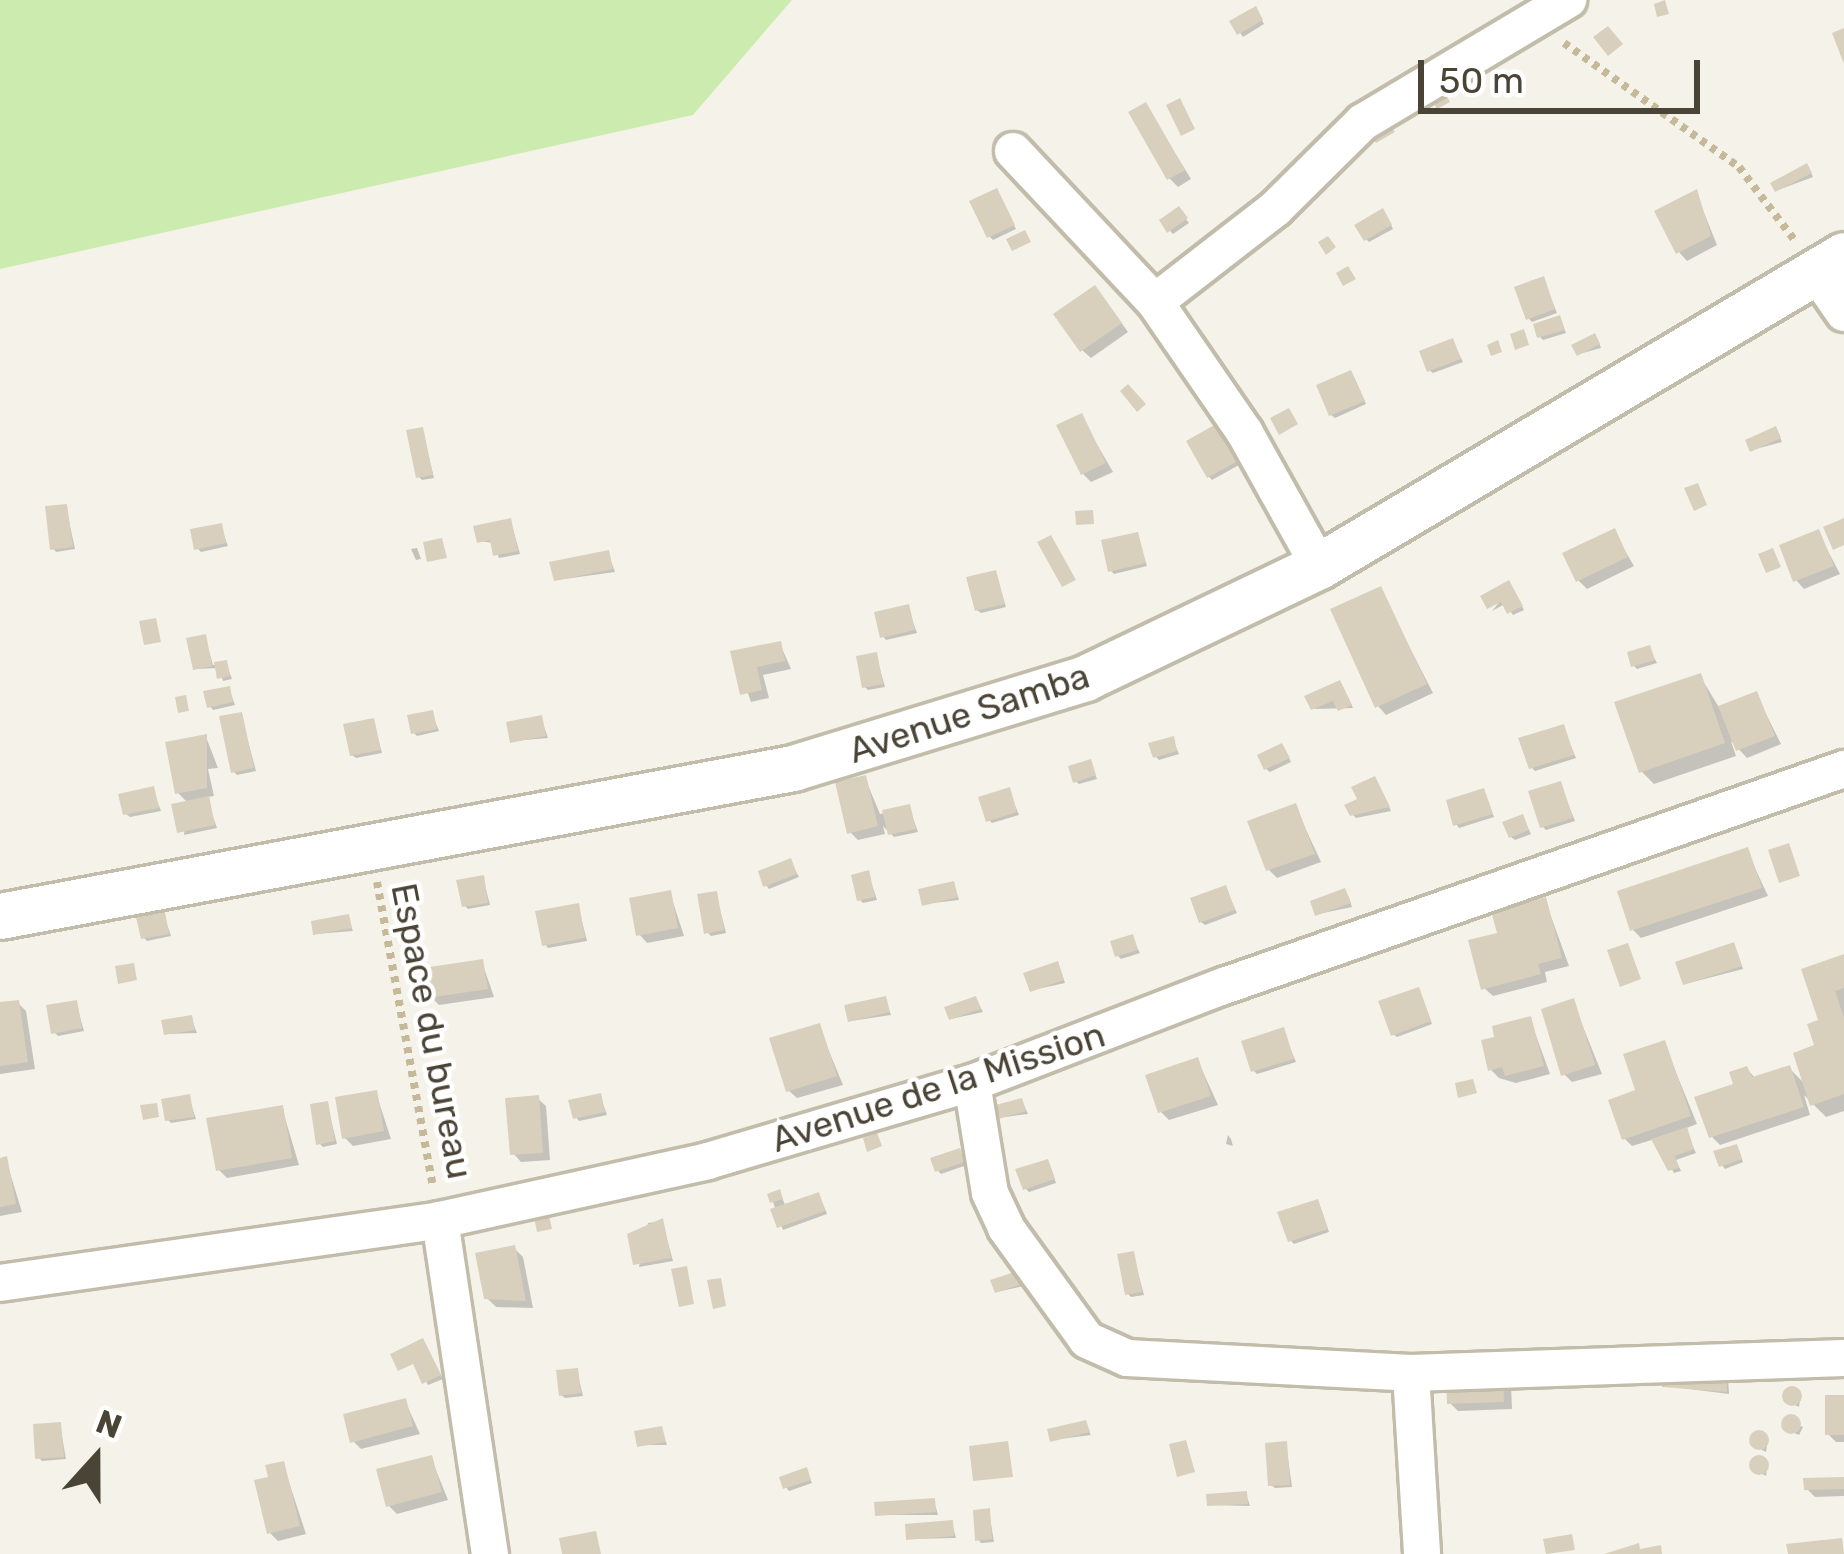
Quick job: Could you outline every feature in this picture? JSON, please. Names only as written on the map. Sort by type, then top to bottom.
[{"type":"street","points":[[1155,302],[1276,208],[1363,122],[1568,0]]},
{"type":"street","points":[[1013,152],[1155,302],[1245,433],[1319,566]]},
{"type":"street","points":[[1829,263],[1844,313]]},
{"type":"street","name":"Avenue Samba","points":[[0,916],[371,851],[793,768],[968,719],[1085,678],[1319,566],[1829,263]]},
{"type":"street","name":"Avenue de la Mission","points":[[0,1283],[582,1195],[972,1083],[1224,986],[1844,769]]},
{"type":"street","points":[[972,1083],[990,1193],[1006,1228],[1087,1340],[1127,1358],[1411,1373],[1844,1358]]},
{"type":"street","points":[[440,1220],[490,1554]]},
{"type":"street","points":[[1411,1373],[1422,1554]]},
{"type":"path","points":[[1535,18],[1607,81],[1738,167],[1829,263]]},
{"type":"path","name":"Espace du bureau","points":[[371,851],[440,1220]]},
{"type":"green space","points":[[0,0],[792,0],[693,115],[0,269]]},
{"type":"building","points":[[1665,0],[1669,14],[1657,17],[1654,4]]},
{"type":"building","points":[[1256,6],[1263,20],[1237,35],[1229,21]]},
{"type":"building","points":[[1608,26],[1623,44],[1608,56],[1593,37]]},
{"type":"building","points":[[1844,28],[1844,64],[1832,33]]},
{"type":"building","points":[[1441,86],[1450,102],[1437,109],[1428,94]]},
{"type":"building","points":[[1180,98],[1195,129],[1181,136],[1166,105]]},
{"type":"building","points":[[1146,102],[1185,170],[1167,180],[1128,112]]},
{"type":"building","points":[[1386,118],[1395,132],[1376,143],[1368,130]]},
{"type":"building","points":[[1807,163],[1812,173],[1775,192],[1770,183]]},
{"type":"building","points":[[997,188],[1015,225],[987,238],[969,201]]},
{"type":"building","points":[[1697,189],[1711,236],[1676,254],[1654,211]]},
{"type":"building","points":[[1179,206],[1188,218],[1167,233],[1159,220]]},
{"type":"building","points":[[1383,208],[1392,225],[1364,241],[1354,225]]},
{"type":"building","points":[[1025,230],[1031,242],[1012,251],[1006,239]]},
{"type":"building","points":[[1328,236],[1336,247],[1326,255],[1318,242]]},
{"type":"building","points":[[1348,266],[1356,279],[1343,286],[1336,273]]},
{"type":"building","points":[[1544,276],[1555,309],[1526,320],[1514,287]]},
{"type":"building","points":[[1095,285],[1122,323],[1080,352],[1053,314]]},
{"type":"building","points":[[1560,315],[1565,330],[1537,338],[1533,324]]},
{"type":"building","points":[[1524,329],[1529,345],[1515,350],[1510,334]]},
{"type":"building","points":[[1595,333],[1600,344],[1577,356],[1571,345]]},
{"type":"building","points":[[1453,338],[1461,359],[1427,372],[1419,351]]},
{"type":"building","points":[[1498,340],[1502,352],[1491,356],[1487,345]]},
{"type":"building","points":[[1351,370],[1365,401],[1329,416],[1316,385]]},
{"type":"building","points":[[1128,384],[1146,404],[1137,412],[1120,391]]},
{"type":"building","points":[[1289,408],[1298,424],[1279,435],[1270,418]]},
{"type":"building","points":[[1082,413],[1106,463],[1081,475],[1056,425]]},
{"type":"building","points":[[1216,424],[1238,461],[1207,478],[1186,441]]},
{"type":"building","points":[[1776,426],[1781,438],[1750,452],[1745,440]]},
{"type":"building","points":[[423,427],[433,475],[416,478],[406,430]]},
{"type":"building","points":[[1698,483],[1707,505],[1694,511],[1684,488]]},
{"type":"building","points":[[67,504],[73,547],[50,550],[45,506]]},
{"type":"building","points":[[1093,510],[1094,524],[1076,525],[1075,511]]},
{"type":"building","points":[[511,518],[518,551],[493,556],[490,540],[477,543],[473,526]]},
{"type":"building","points":[[1844,518],[1844,545],[1833,550],[1823,527]]},
{"type":"building","points":[[222,523],[226,543],[194,550],[190,529]]},
{"type":"building","points":[[1615,528],[1628,557],[1576,582],[1562,553]]},
{"type":"building","points":[[1819,529],[1834,566],[1793,582],[1779,545]]},
{"type":"building","points":[[1138,532],[1146,563],[1108,572],[1101,540]]},
{"type":"building","points":[[1051,535],[1076,580],[1062,587],[1037,542]]},
{"type":"building","points":[[442,538],[447,558],[427,562],[423,542]]},
{"type":"building","points":[[1773,548],[1781,567],[1766,573],[1758,554]]},
{"type":"building","points":[[609,550],[613,569],[554,581],[549,562]]},
{"type":"building","points":[[996,570],[1005,604],[975,611],[966,577]]},
{"type":"building","points":[[1509,580],[1523,606],[1507,614],[1501,602],[1487,609],[1480,596]]},
{"type":"building","points":[[1381,586],[1427,684],[1375,708],[1330,609]]},
{"type":"building","points":[[909,604],[915,630],[880,638],[874,612]]},
{"type":"building","points":[[156,618],[161,642],[144,645],[139,621]]},
{"type":"building","points":[[206,634],[212,666],[193,670],[186,638]]},
{"type":"building","points":[[781,641],[785,661],[757,667],[762,690],[740,695],[730,651]]},
{"type":"building","points":[[1650,645],[1655,660],[1631,667],[1627,652]]},
{"type":"building","points":[[877,652],[883,684],[862,688],[856,656]]},
{"type":"building","points":[[227,660],[230,676],[217,679],[214,662]]},
{"type":"building","points":[[1701,673],[1725,743],[1639,773],[1614,702]]},
{"type":"building","points":[[1340,680],[1352,705],[1338,711],[1333,701],[1311,710],[1304,696]]},
{"type":"building","points":[[230,686],[233,702],[207,708],[203,691]]},
{"type":"building","points":[[1757,691],[1775,736],[1736,751],[1718,706]]},
{"type":"building","points":[[186,695],[189,711],[178,713],[175,697]]},
{"type":"building","points":[[433,710],[437,729],[411,734],[407,715]]},
{"type":"building","points":[[242,712],[254,768],[231,773],[219,716]]},
{"type":"building","points":[[542,715],[546,736],[510,743],[506,722]]},
{"type":"building","points":[[374,718],[381,750],[350,756],[343,724]]},
{"type":"building","points":[[1564,724],[1574,755],[1529,769],[1518,738]]},
{"type":"building","points":[[207,734],[207,788],[175,794],[165,742]]},
{"type":"building","points":[[1174,736],[1177,751],[1153,758],[1148,743]]},
{"type":"building","points":[[1282,743],[1290,758],[1264,770],[1257,755]]},
{"type":"building","points":[[1091,759],[1096,775],[1073,783],[1068,766]]},
{"type":"building","points":[[866,775],[878,826],[847,834],[835,782]]},
{"type":"building","points":[[1375,776],[1390,807],[1350,816],[1344,805],[1357,799],[1351,787]]},
{"type":"building","points":[[1561,781],[1573,818],[1540,828],[1528,791]]},
{"type":"building","points":[[154,786],[159,808],[123,815],[118,794]]},
{"type":"building","points":[[1010,787],[1017,812],[986,822],[978,797]]},
{"type":"building","points":[[1484,788],[1493,814],[1453,826],[1446,800]]},
{"type":"building","points":[[209,796],[215,825],[177,833],[171,804]]},
{"type":"building","points":[[1296,803],[1315,854],[1266,871],[1247,821]]},
{"type":"building","points":[[910,804],[916,829],[888,835],[882,810]]},
{"type":"building","points":[[1523,814],[1529,830],[1509,838],[1502,822]]},
{"type":"building","points":[[1789,843],[1800,876],[1779,883],[1768,850]]},
{"type":"building","points":[[1748,847],[1762,888],[1630,931],[1617,891]]},
{"type":"building","points":[[791,858],[797,874],[763,887],[758,871]]},
{"type":"building","points":[[869,870],[875,897],[857,901],[851,875]]},
{"type":"building","points":[[484,875],[488,903],[462,907],[456,880]]},
{"type":"building","points":[[954,881],[958,897],[922,906],[918,889]]},
{"type":"building","points":[[1226,885],[1235,910],[1199,923],[1190,898]]},
{"type":"building","points":[[1345,888],[1351,903],[1315,916],[1310,901]]},
{"type":"building","points":[[671,890],[678,928],[636,936],[629,898]]},
{"type":"building","points":[[717,891],[724,930],[704,934],[697,894]]},
{"type":"building","points":[[1546,897],[1562,958],[1538,964],[1541,974],[1481,990],[1468,940],[1497,933],[1491,911]]},
{"type":"building","points":[[579,903],[585,938],[542,946],[535,911]]},
{"type":"building","points":[[165,912],[169,934],[141,939],[136,917]]},
{"type":"building","points":[[349,914],[352,928],[313,935],[311,921]]},
{"type":"building","points":[[1133,934],[1138,950],[1115,957],[1110,941]]},
{"type":"building","points":[[1734,942],[1742,966],[1683,985],[1675,962]]},
{"type":"building","points":[[1628,943],[1641,979],[1620,987],[1607,950]]},
{"type":"building","points":[[1844,954],[1844,988],[1835,991],[1844,1018],[1844,1094],[1810,1106],[1793,1053],[1814,1045],[1807,1024],[1818,1020],[1801,969]]},
{"type":"building","points":[[483,959],[488,989],[428,998],[423,968]]},
{"type":"building","points":[[1058,961],[1064,980],[1030,992],[1023,973]]},
{"type":"building","points":[[134,963],[137,980],[118,984],[115,966]]},
{"type":"building","points":[[1419,987],[1431,1021],[1391,1036],[1378,1001]]},
{"type":"building","points":[[886,996],[890,1012],[848,1022],[844,1005]]},
{"type":"building","points":[[976,996],[981,1009],[949,1020],[944,1007]]},
{"type":"building","points":[[1574,998],[1595,1065],[1561,1076],[1541,1009]]},
{"type":"building","points":[[19,1000],[28,1062],[0,1066],[0,1002]]},
{"type":"building","points":[[77,1000],[82,1028],[51,1034],[46,1005]]},
{"type":"building","points":[[192,1015],[195,1030],[164,1035],[161,1020]]},
{"type":"building","points":[[1531,1016],[1544,1066],[1505,1076],[1502,1067],[1488,1071],[1481,1040],[1494,1037],[1492,1026]]},
{"type":"building","points":[[820,1023],[837,1076],[786,1092],[769,1038]]},
{"type":"building","points":[[1284,1027],[1294,1059],[1251,1072],[1241,1041]]},
{"type":"building","points":[[1665,1040],[1691,1116],[1622,1140],[1608,1100],[1635,1090],[1623,1054]]},
{"type":"building","points":[[1198,1057],[1211,1096],[1158,1113],[1145,1075]]},
{"type":"building","points":[[1790,1065],[1804,1107],[1709,1138],[1694,1097],[1733,1084],[1729,1072],[1747,1066],[1752,1077]]},
{"type":"building","points":[[1473,1079],[1477,1093],[1458,1098],[1455,1083]]},
{"type":"building","points":[[377,1090],[384,1131],[342,1139],[335,1097]]},
{"type":"building","points":[[601,1093],[605,1112],[573,1119],[568,1100]]},
{"type":"building","points":[[190,1094],[194,1117],[165,1121],[161,1099]]},
{"type":"building","points":[[539,1095],[543,1153],[510,1155],[505,1098]]},
{"type":"building","points":[[1022,1098],[1026,1111],[995,1120],[992,1106]]},
{"type":"building","points":[[328,1101],[335,1141],[316,1145],[310,1104]]},
{"type":"building","points":[[157,1103],[159,1117],[143,1120],[140,1105]]},
{"type":"building","points":[[283,1105],[292,1158],[216,1171],[206,1118]]},
{"type":"building","points":[[1687,1127],[1694,1149],[1675,1156],[1679,1168],[1668,1171],[1651,1139]]},
{"type":"building","points":[[877,1133],[882,1146],[867,1152],[863,1138]]},
{"type":"building","points":[[1737,1144],[1742,1159],[1719,1167],[1713,1151]]},
{"type":"building","points":[[960,1148],[965,1162],[935,1172],[930,1158]]},
{"type":"building","points":[[7,1156],[16,1204],[0,1207],[0,1158]]},
{"type":"building","points":[[1048,1159],[1055,1179],[1023,1190],[1015,1169]]},
{"type":"building","points":[[780,1189],[783,1199],[770,1203],[767,1194]]},
{"type":"building","points":[[819,1192],[825,1211],[777,1228],[770,1209]]},
{"type":"building","points":[[1318,1199],[1328,1229],[1288,1242],[1277,1212]]},
{"type":"building","points":[[549,1215],[552,1229],[537,1232],[534,1217]]},
{"type":"building","points":[[663,1218],[671,1258],[633,1265],[627,1234]]},
{"type":"building","points":[[515,1245],[526,1301],[484,1299],[475,1253]]},
{"type":"building","points":[[1134,1251],[1142,1292],[1125,1295],[1117,1254]]},
{"type":"building","points":[[687,1266],[694,1304],[679,1307],[671,1269]]},
{"type":"building","points":[[1027,1268],[1031,1281],[995,1293],[990,1280]]},
{"type":"building","points":[[721,1278],[726,1306],[713,1309],[707,1280]]},
{"type":"building","points":[[423,1338],[441,1375],[422,1384],[413,1364],[398,1371],[390,1354]]},
{"type":"building","points":[[578,1368],[581,1393],[559,1396],[556,1370]]},
{"type":"building","points":[[1726,1370],[1727,1392],[1662,1387],[1662,1372]]},
{"type":"building","points":[[1503,1374],[1504,1402],[1447,1404],[1446,1376]]},
{"type":"building","points":[[1792,1386],[1802,1396],[1792,1406],[1782,1396]]},
{"type":"building","points":[[1825,1395],[1844,1395],[1844,1435],[1825,1435]]},
{"type":"building","points":[[406,1398],[413,1426],[350,1443],[343,1414]]},
{"type":"building","points":[[1791,1414],[1801,1424],[1791,1434],[1781,1424]]},
{"type":"building","points":[[1086,1420],[1090,1432],[1050,1442],[1047,1429]]},
{"type":"building","points":[[61,1422],[64,1457],[35,1459],[33,1424]]},
{"type":"building","points":[[662,1426],[666,1442],[637,1447],[634,1431]]},
{"type":"building","points":[[1759,1430],[1769,1440],[1759,1450],[1749,1440]]},
{"type":"building","points":[[1186,1440],[1195,1472],[1177,1477],[1169,1444]]},
{"type":"building","points":[[1008,1441],[1013,1477],[973,1481],[969,1446]]},
{"type":"building","points":[[1287,1441],[1290,1485],[1268,1486],[1265,1443]]},
{"type":"building","points":[[432,1455],[442,1492],[386,1507],[376,1469]]},
{"type":"building","points":[[1759,1455],[1769,1465],[1759,1475],[1749,1465]]},
{"type":"building","points":[[284,1461],[300,1526],[267,1534],[254,1480],[268,1477],[265,1465]]},
{"type":"building","points":[[807,1467],[811,1480],[783,1489],[779,1477]]},
{"type":"building","points":[[1844,1477],[1844,1489],[1804,1490],[1803,1478]]},
{"type":"building","points":[[1247,1491],[1248,1504],[1207,1506],[1206,1494]]},
{"type":"building","points":[[935,1498],[936,1512],[875,1516],[874,1502]]},
{"type":"building","points":[[990,1508],[992,1539],[975,1541],[973,1510]]},
{"type":"building","points":[[953,1520],[954,1536],[906,1540],[905,1524]]},
{"type":"building","points":[[596,1531],[601,1554],[562,1554],[559,1538]]},
{"type":"building","points":[[1572,1534],[1575,1550],[1546,1554],[1543,1539]]},
{"type":"building","points":[[1842,1538],[1844,1554],[1788,1554],[1786,1544]]},
{"type":"building","points":[[1639,1543],[1640,1549],[1661,1545],[1662,1554],[1604,1554]]}]
